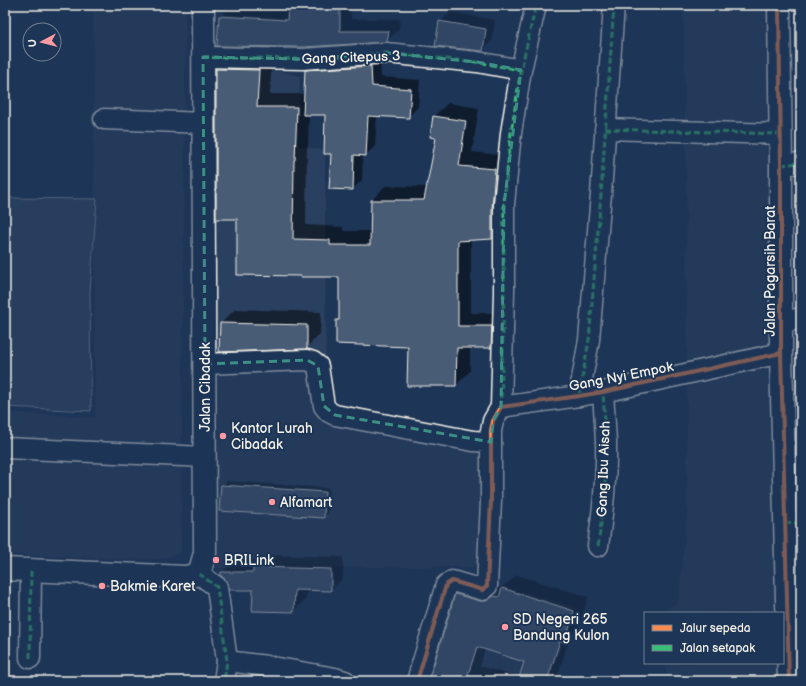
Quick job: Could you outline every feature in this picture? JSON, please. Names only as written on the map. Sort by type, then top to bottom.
[{"type":"main road","name":"Jalan Cibadak","points":[[199,574],[205,554],[203,5]]},
{"type":"main road","name":"Jalan Pagarsih Barat","points":[[779,5],[780,134],[791,164],[791,321],[781,353],[793,523],[789,681]]},
{"type":"main road","points":[[5,568],[186,578],[199,574]]},
{"type":"street","points":[[417,681],[446,585],[452,581],[482,590],[487,586],[491,501],[491,431],[493,420],[501,406],[504,292],[504,204],[511,132],[521,70],[536,5]]},
{"type":"street","points":[[579,396],[589,340],[614,5]]},
{"type":"street","name":"Gang Citepus 3","points":[[203,57],[303,59],[386,53],[477,62],[521,70]]},
{"type":"street","points":[[104,119],[203,123]]},
{"type":"street","points":[[605,129],[780,134]]},
{"type":"street","name":"Gang Nyi Empok","points":[[501,406],[603,392],[781,353]]},
{"type":"street","points":[[205,364],[307,360],[318,366],[324,406],[329,412],[335,415],[473,441],[491,442]]},
{"type":"street","name":"Gang Ibu Aisah","points":[[598,546],[602,519],[606,465],[603,392]]},
{"type":"street","points":[[5,448],[205,457]]},
{"type":"street","points":[[30,658],[31,570]]},
{"type":"street","points":[[199,574],[217,587],[227,661],[224,681]]},
{"type":"street","points":[[227,661],[267,666],[335,678],[344,681]]},
{"type":"highlighted area","points":[[386,53],[477,62],[521,70],[504,204],[501,407],[493,421],[491,442],[335,415],[324,406],[318,366],[307,360],[205,364],[203,57],[303,59]]},
{"type":"shaded area","points":[[128,5],[186,5],[181,553],[162,559],[135,560],[5,554],[5,412],[95,417],[93,7]]},
{"type":"shaded area","points":[[683,5],[770,5],[782,612],[659,612],[678,603],[687,512],[686,181]]},
{"type":"shaded area","points":[[218,14],[275,17],[275,70],[300,76],[298,146],[325,150],[326,416],[386,438],[486,444],[478,567],[216,568]]},
{"type":"shaded area","points":[[5,198],[97,199],[90,291],[91,411],[5,407],[7,295],[5,294]]},
{"type":"shaded area","name":"SD Negeri 265 Bandung Kulon","points":[[456,581],[498,592],[500,585],[577,608],[565,647],[561,646],[550,681],[422,681]]},
{"type":"shaded area","points":[[665,664],[783,664],[783,681],[667,681]]},
{"type":"building","points":[[288,5],[340,5],[340,31],[389,31],[387,42],[303,47],[217,46],[219,16],[287,20]]},
{"type":"building","points":[[439,21],[486,29],[483,51],[435,46]]},
{"type":"building","points":[[371,66],[372,86],[411,89],[409,118],[368,116],[366,156],[354,155],[353,190],[329,189],[331,154],[324,154],[325,115],[303,115],[305,70]]},
{"type":"building","points":[[216,69],[259,70],[257,107],[297,107],[294,160],[293,239],[330,240],[330,245],[370,245],[371,200],[424,200],[436,138],[430,137],[433,116],[466,121],[459,166],[495,169],[492,209],[492,239],[458,241],[458,326],[492,326],[491,348],[457,348],[456,386],[407,386],[408,347],[336,344],[336,320],[339,320],[339,277],[237,275],[237,219],[216,219]]},
{"type":"building","points":[[220,323],[307,325],[307,349],[219,352]]},
{"type":"building","name":"Alfamart","points":[[221,485],[325,492],[324,518],[219,511]]},
{"type":"building","points":[[253,567],[331,569],[331,591],[295,590],[294,612],[252,611],[253,590],[229,590],[227,581],[221,576],[221,572],[253,572]]},
{"type":"building","name":"SD Negeri 265 Bandung Kulon","points":[[502,588],[574,611],[565,643],[560,641],[547,681],[518,681],[524,662],[477,647],[466,681],[429,681],[455,594],[485,601],[494,596],[499,597]]},
{"type":"marked path","points":[[501,407],[504,292],[504,204],[511,133],[521,70],[536,5]]},
{"type":"marked path","points":[[579,396],[589,340],[614,5]]},
{"type":"marked path","points":[[203,57],[303,59],[386,53],[477,62],[521,70]]},
{"type":"marked path","points":[[605,129],[780,134]]},
{"type":"marked path","points":[[781,165],[801,163]]},
{"type":"marked path","points":[[598,546],[606,467],[603,392]]},
{"type":"marked path","points":[[785,522],[801,524]]},
{"type":"marked path","points":[[30,658],[31,570]]},
{"type":"marked path","points":[[199,574],[217,587],[227,661],[224,681]]},
{"type":"cycle path","points":[[779,5],[781,353],[789,681]]},
{"type":"cycle path","points":[[417,681],[446,585],[452,581],[483,590],[487,586],[491,501],[491,431],[493,421],[501,407],[603,392],[781,353]]},
{"type":"place","name":"Kantor Lurah Cibadak","points":[[223,436]]},
{"type":"place","name":"Alfamart","points":[[272,502]]},
{"type":"place","name":"BRILink","points":[[216,560]]},
{"type":"place","name":"Bakmie Karet","points":[[102,586]]},
{"type":"place","name":"SD Negeri 265 Bandung Kulon","points":[[505,627]]}]
